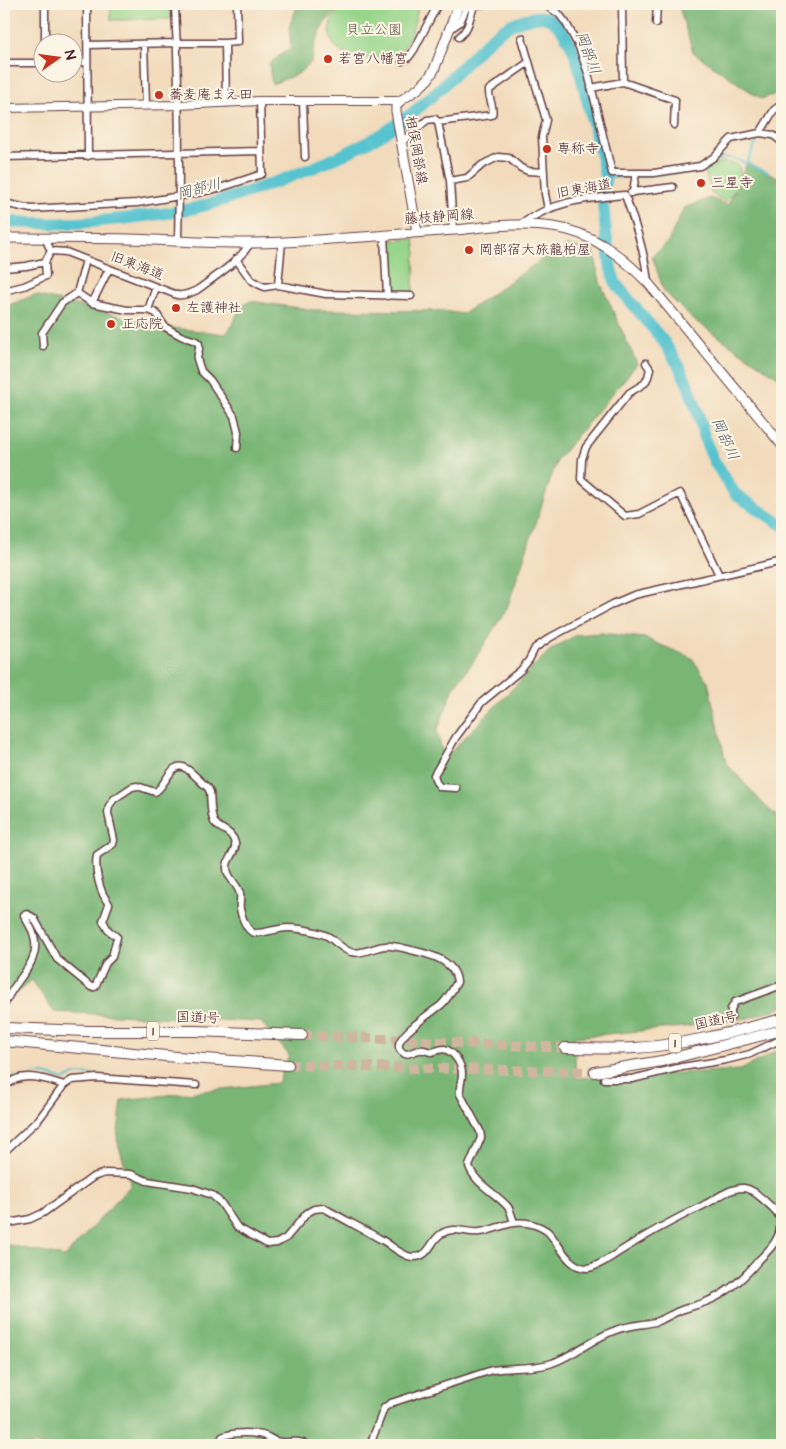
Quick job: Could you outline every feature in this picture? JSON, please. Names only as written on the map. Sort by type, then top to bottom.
[{"type":"highway","name":"国道1号","points":[[565,1048],[634,1048],[666,1045],[738,1031],[782,1019]]},
{"type":"highway","name":"国道1号","points":[[4,1028],[88,1031],[196,1031],[302,1036]]},
{"type":"highway","name":"国道1号","points":[[594,1072],[662,1060],[782,1030]]},
{"type":"highway","name":"1","points":[[4,1041],[177,1058],[288,1064]]},
{"type":"main road","name":"相俣岡部線","points":[[417,232],[396,106],[419,88],[434,70],[459,4]]},
{"type":"main road","name":"藤枝静岡線","points":[[4,238],[250,244],[520,225],[552,226],[564,229],[598,242],[618,255],[634,269],[782,445]]},
{"type":"street","points":[[45,4],[45,32]]},
{"type":"street","points":[[87,4],[88,156]]},
{"type":"street","points":[[88,45],[238,42],[237,4]]},
{"type":"street","points":[[402,61],[409,57],[414,50],[438,4]]},
{"type":"street","points":[[450,30],[460,22],[468,4]]},
{"type":"street","points":[[459,37],[468,27],[474,7],[483,4]]},
{"type":"street","points":[[546,4],[562,18],[579,47],[588,73],[612,173],[654,173],[700,166],[714,157],[731,139],[760,133],[773,135],[782,142]]},
{"type":"street","points":[[622,4],[624,82]]},
{"type":"street","points":[[656,23],[657,4]]},
{"type":"street","points":[[176,5],[179,154],[178,241]]},
{"type":"street","points":[[522,38],[546,120],[542,137],[545,194],[548,209]]},
{"type":"street","points":[[226,43],[226,103]]},
{"type":"street","points":[[144,44],[146,105]]},
{"type":"street","points":[[82,62],[88,62]]},
{"type":"street","points":[[400,139],[427,120],[435,119],[438,122],[492,115],[489,90],[529,62]]},
{"type":"street","points":[[4,63],[32,63]]},
{"type":"street","points":[[591,88],[624,82],[675,100],[674,125]]},
{"type":"street","points":[[4,108],[178,105],[260,101],[400,101]]},
{"type":"street","points":[[260,101],[262,174],[223,187],[138,203],[31,208],[4,203],[4,157],[261,151]]},
{"type":"street","points":[[303,102],[305,157]]},
{"type":"street","points":[[760,133],[774,110],[782,104]]},
{"type":"street","points":[[438,122],[450,181],[453,230]]},
{"type":"street","points":[[450,181],[467,178],[482,165],[498,157],[509,158],[521,168],[544,172]]},
{"type":"street","points":[[633,192],[636,174]]},
{"type":"street","points":[[625,195],[633,192],[673,187]]},
{"type":"street","name":"旧東海道","points":[[520,225],[548,209],[568,202],[596,197],[625,195],[638,234],[646,266],[648,284]]},
{"type":"street","points":[[384,235],[387,296]]},
{"type":"street","points":[[4,291],[24,286],[46,276],[45,262],[51,251],[45,238]]},
{"type":"street","points":[[278,285],[282,242]]},
{"type":"street","name":"旧東海道","points":[[51,251],[66,252],[177,295],[182,295],[192,293],[244,253],[250,244]]},
{"type":"street","points":[[236,259],[256,283],[265,287],[278,285],[326,294],[410,296]]},
{"type":"street","points":[[43,346],[42,332],[62,303],[77,293],[86,260]]},
{"type":"street","points":[[4,268],[45,262]]},
{"type":"street","points":[[92,303],[109,269]]},
{"type":"street","points":[[148,310],[156,287]]},
{"type":"street","points":[[77,293],[92,303],[127,310],[148,310],[156,313],[165,327],[181,336],[196,341],[199,344],[197,359],[201,371],[210,380],[234,416],[238,432],[237,448]]},
{"type":"street","points":[[646,363],[650,369],[645,383],[629,393],[586,446],[582,459],[581,479],[626,516],[639,514],[680,493],[719,576]]},
{"type":"street","points":[[456,788],[440,787],[434,776],[456,737],[482,702],[521,670],[536,648],[551,637],[634,595],[782,562]]},
{"type":"street","points":[[4,1006],[8,996],[30,967],[32,960],[35,940],[33,931],[24,915],[27,914],[34,918],[57,959],[91,988],[94,986],[106,963],[112,957],[117,937],[108,930],[103,921],[109,904],[102,896],[96,862],[97,855],[113,844],[114,840],[109,820],[109,806],[114,799],[132,787],[137,786],[155,792],[160,789],[172,770],[182,766],[208,788],[214,821],[218,826],[227,830],[235,842],[236,847],[228,861],[227,872],[239,890],[241,896],[240,909],[250,932],[255,934],[290,928],[326,935],[351,952],[393,946],[433,955],[454,971],[457,976],[457,982],[442,1004],[403,1036],[398,1044],[405,1054],[420,1050],[432,1052],[444,1049],[454,1056],[460,1064],[462,1074],[460,1094],[480,1131],[481,1138],[469,1166],[471,1172],[508,1208],[514,1222]]},
{"type":"street","points":[[731,1017],[731,1009],[735,1002],[782,985]]},
{"type":"street","points":[[604,1079],[632,1079],[741,1053],[782,1039]]},
{"type":"street","points":[[4,1078],[5,1086],[14,1080],[29,1078],[47,1079],[64,1085]]},
{"type":"street","points":[[4,1152],[39,1119],[64,1085],[72,1080],[82,1078],[196,1085]]},
{"type":"street","points":[[4,1224],[30,1219],[43,1213],[93,1177],[105,1173],[118,1173],[131,1174],[147,1181],[192,1188],[212,1195],[221,1203],[236,1227],[267,1244],[286,1238],[307,1213],[314,1209],[324,1208],[407,1256],[416,1257],[425,1254],[439,1235],[449,1229],[477,1233],[514,1222],[540,1227],[548,1233],[569,1260],[579,1267],[587,1268],[604,1262],[674,1220],[733,1190],[746,1188],[754,1192],[777,1211],[780,1219],[779,1232],[774,1244],[730,1289],[708,1301],[678,1311],[656,1322],[630,1325],[614,1330],[551,1363],[535,1367],[492,1370],[392,1403],[384,1408],[370,1445]]},
{"type":"street","points":[[221,1445],[222,1437],[228,1434],[260,1434],[268,1436],[275,1441],[302,1441],[307,1445]]},
{"type":"green space","points":[[110,4],[164,4],[170,10],[172,19],[111,20]]},
{"type":"green space","points":[[298,4],[343,4],[324,24],[315,44],[311,62],[298,74],[272,84],[269,64],[291,47],[289,28]]},
{"type":"green space","name":"貝立公園","points":[[348,4],[419,4],[411,33],[403,48],[398,52],[385,56],[368,58],[353,57],[342,53],[335,46],[330,36],[332,20]]},
{"type":"green space","points":[[678,4],[782,4],[782,92],[761,99],[693,52]]},
{"type":"green space","points":[[721,162],[737,164],[741,175],[736,189],[726,202],[711,193],[704,169]]},
{"type":"green space","points":[[747,163],[782,179],[782,380],[691,318],[664,291],[652,256],[668,242],[684,208],[710,198],[728,205]]},
{"type":"green space","points":[[414,239],[416,254],[414,259],[413,292],[391,294],[388,241]]},
{"type":"green space","points":[[569,245],[594,251],[600,282],[637,364],[557,460],[507,608],[473,662],[454,687],[437,731],[444,759],[549,651],[576,635],[601,633],[644,638],[692,658],[708,682],[726,763],[766,807],[782,820],[782,1007],[749,1018],[684,1027],[574,1037],[576,1078],[741,1070],[782,1048],[782,1445],[4,1445],[4,1244],[65,1257],[131,1185],[117,1140],[122,1100],[278,1083],[289,1055],[261,1022],[54,1012],[32,980],[4,1004],[4,307],[35,295],[165,327],[226,334],[233,324],[240,307],[250,301],[312,310],[443,311],[463,314],[551,253]]},
{"type":"waterway","name":"岡部川","points":[[4,221],[78,223],[172,212],[203,206],[292,176],[337,158],[380,135],[421,106],[503,29],[524,19],[544,17],[551,20],[562,31],[577,60],[603,164],[605,178],[603,205],[606,233],[611,270],[616,284],[664,342],[679,366],[688,385],[705,440],[714,461],[735,494],[782,525]]},
{"type":"waterway","points":[[747,163],[759,136]]},
{"type":"waterway","points":[[707,165],[726,157],[768,172]]},
{"type":"waterway","points":[[659,175],[689,171]]},
{"type":"waterway","points":[[605,178],[649,176]]},
{"type":"waterway","points":[[32,1074],[44,1074],[65,1080],[76,1074],[93,1075]]},
{"type":"waterway","points":[[7,1081],[15,1076]]},
{"type":"waterway","points":[[158,1079],[200,1081]]},
{"type":"tunnel","points":[[731,1017],[739,1049]]},
{"type":"tunnel","points":[[302,1035],[565,1048]]},
{"type":"tunnel","points":[[288,1065],[595,1072]]},
{"type":"place","name":"若宮八幡宮","points":[[328,59]]},
{"type":"place","name":"蕎麦庵まえ田","points":[[159,95]]},
{"type":"place","name":"専称寺","points":[[547,149]]},
{"type":"place","name":"三星寺","points":[[701,183]]},
{"type":"place","name":"岡部宿大旅籠柏屋","points":[[469,250]]},
{"type":"place","name":"左護神社","points":[[176,308]]},
{"type":"place","name":"正応院","points":[[111,324]]}]
